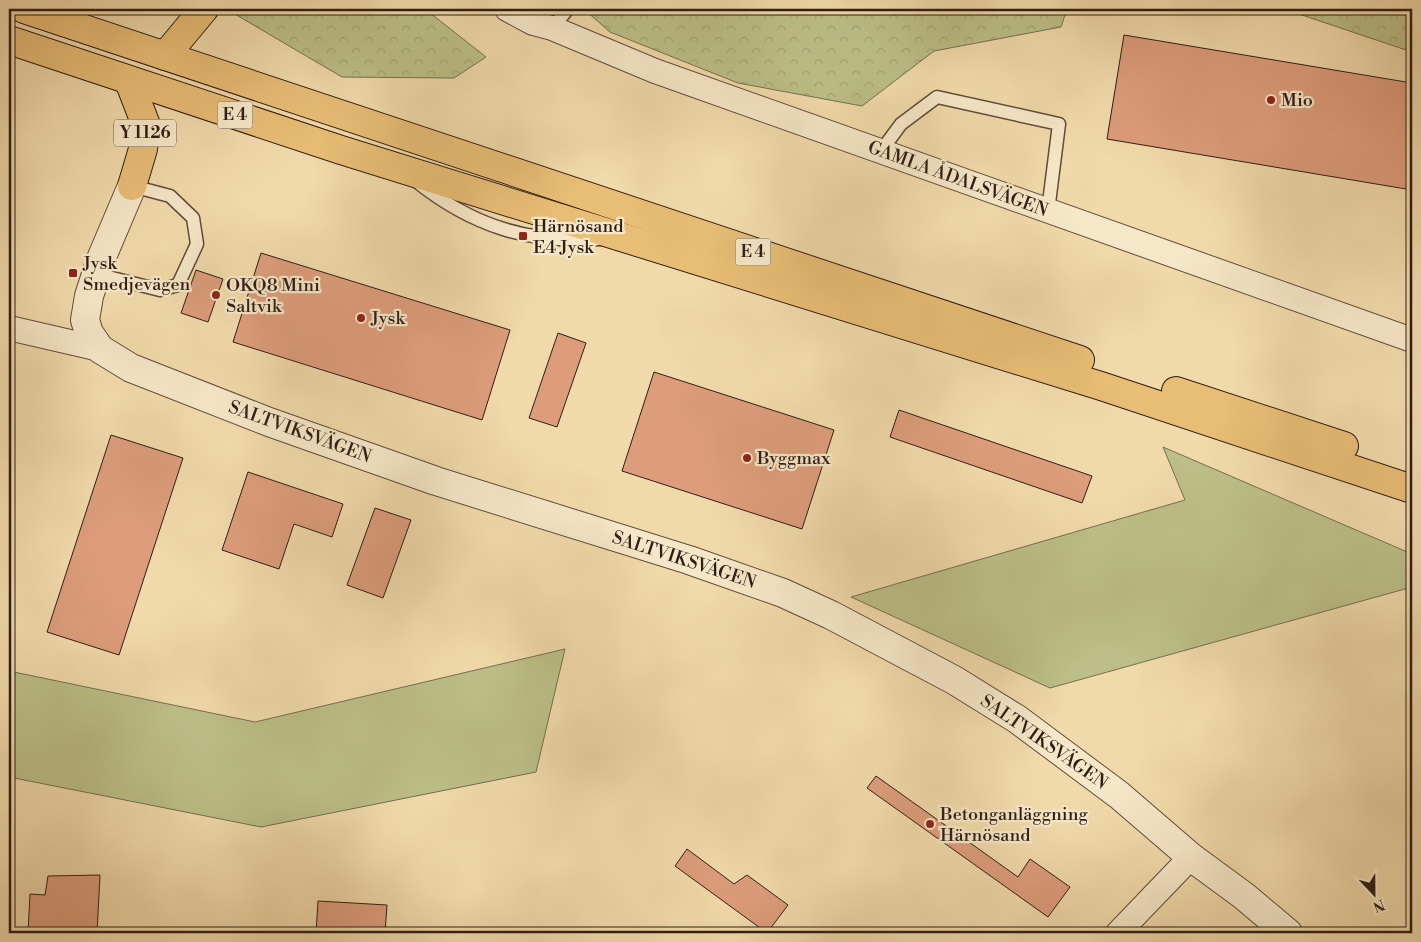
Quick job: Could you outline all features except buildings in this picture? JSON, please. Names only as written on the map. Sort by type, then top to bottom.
[{"type":"highway","name":"E 4","points":[[24,9],[852,286],[1412,469]]},
{"type":"highway","points":[[165,56],[204,9]]},
{"type":"highway","name":"E 4","points":[[9,40],[129,81],[398,167],[1101,386],[1412,489]]},
{"type":"highway","name":"Y 1126","points":[[129,81],[146,125],[143,149],[132,186]]},
{"type":"street","name":"GAMLA ÅDALSVÄGEN","points":[[507,9],[533,23],[552,28],[655,71],[1412,340]]},
{"type":"street","name":"Y 1126","points":[[100,349],[89,333],[85,320],[89,296],[132,186]]},
{"type":"street","name":"SALTVIKSVÄGEN","points":[[9,328],[100,349],[131,368],[269,422],[436,481],[688,560],[782,593],[831,615],[954,680],[1017,719],[1119,795],[1190,857],[1244,896],[1288,933]]},
{"type":"street","points":[[1118,933],[1190,857]]},
{"type":"lane","points":[[552,28],[568,9]]},
{"type":"lane","points":[[881,151],[901,124],[937,97],[1060,124],[1048,212]]},
{"type":"lane","points":[[96,274],[160,290],[178,285],[198,244],[193,218],[170,196],[132,186]]},
{"type":"green space","points":[[236,9],[425,9],[486,57],[454,78],[342,77],[233,13]]},
{"type":"green space","points":[[588,9],[1067,9],[1061,27],[934,51],[862,106],[738,83],[610,32],[586,11]]},
{"type":"green space","points":[[1270,9],[1412,9],[1412,52],[1290,11]]},
{"type":"green space","points":[[1163,447],[1412,554],[1412,587],[1050,688],[851,597],[1185,500]]},
{"type":"green space","points":[[565,649],[536,772],[261,827],[9,777],[9,671],[255,722]]},
{"type":"place","name":"Mio","points":[[1271,100]]},
{"type":"place","name":"Härnösand E4 Jysk","points":[[523,236]]},
{"type":"place","name":"Jysk Smedjevägen","points":[[73,273]]},
{"type":"place","name":"OKQ8 Mini Saltvik","points":[[216,295]]},
{"type":"place","name":"Jysk","points":[[361,318]]},
{"type":"place","name":"Byggmax","points":[[747,458]]},
{"type":"place","name":"Betonganläggning Härnösand","points":[[930,824]]}]
